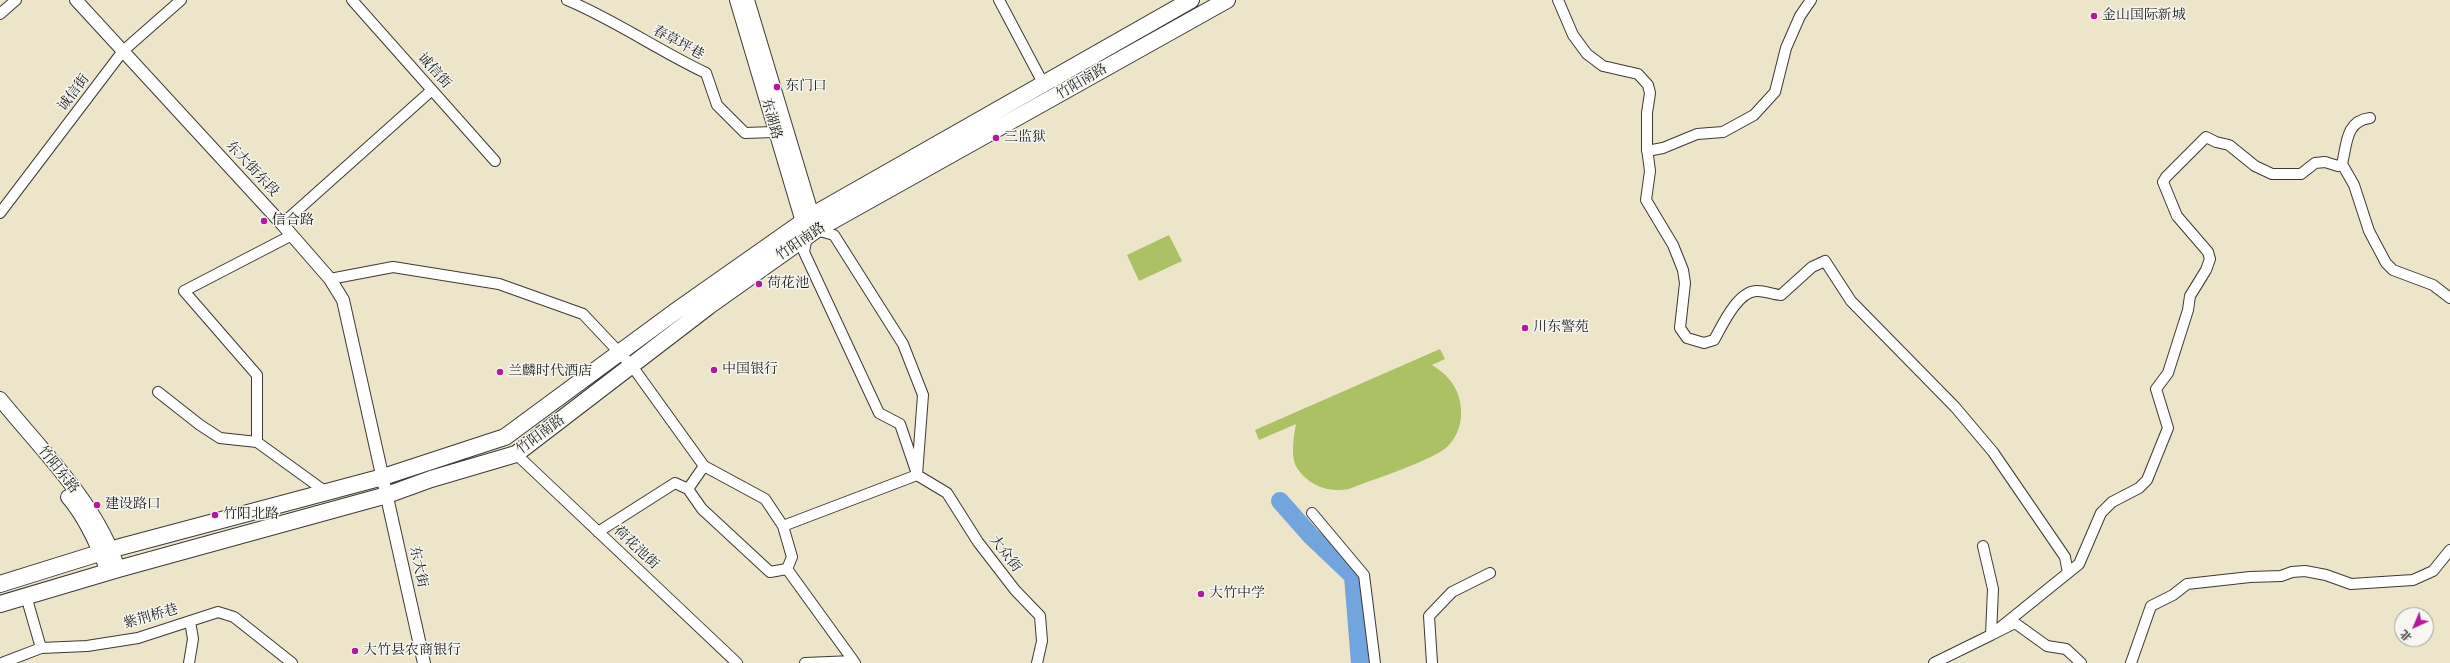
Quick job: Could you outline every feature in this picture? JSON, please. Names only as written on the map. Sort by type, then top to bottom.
[{"type":"highway","name":"竹阳南路","points":[[383,477],[505,437],[619,352],[809,226],[1043,83],[1191,0]]},
{"type":"highway","name":"竹阳南路","points":[[387,495],[431,479],[516,454],[632,366],[809,226],[1227,0]]},
{"type":"highway","points":[[0,584],[106,551],[383,477]]},
{"type":"highway","points":[[0,604],[113,570],[387,495]]},
{"type":"main road","name":"东湖路","points":[[737,0],[774,132],[809,226]]},
{"type":"main road","name":"东湖路","points":[[748,0],[809,226]]},
{"type":"main road","name":"竹阳东路","points":[[0,399],[90,508],[113,570]]},
{"type":"main road","name":"竹阳东路","points":[[0,415],[79,510],[106,551]]},
{"type":"street","points":[[0,14],[16,0]]},
{"type":"street","name":"东大街东段","points":[[76,0],[282,224],[330,279],[343,300],[383,477]]},
{"type":"street","name":"诚信街","points":[[0,213],[123,51],[181,0]]},
{"type":"street","name":"诚信街","points":[[352,0],[495,160]]},
{"type":"street","name":"春草坪巷","points":[[567,0],[587,8],[678,60],[706,73],[717,105],[745,133],[774,132]]},
{"type":"street","points":[[999,0],[1043,83]]},
{"type":"street","points":[[1558,0],[1573,35],[1587,54],[1603,66],[1638,74],[1648,85],[1650,93],[1647,113],[1647,151],[1650,171],[1646,200],[1673,245],[1683,270],[1685,283],[1680,328],[1687,338],[1704,343],[1714,340],[1730,310],[1748,294],[1756,290],[1781,295],[1812,267],[1825,261],[1851,301],[1955,407],[1993,452],[2065,557],[2068,573]]},
{"type":"street","points":[[1647,151],[1663,148],[1697,134],[1723,132],[1754,116],[1775,92],[1786,48],[1800,16],[1811,0]]},
{"type":"street","points":[[282,224],[432,90]]},
{"type":"street","points":[[2370,118],[2358,122],[2348,133],[2342,164],[2354,185],[2369,231],[2386,263],[2393,270],[2433,285],[2450,298]]},
{"type":"street","points":[[1991,634],[2068,573],[2082,558],[2101,513],[2112,502],[2144,485],[2151,475],[2153,461],[2168,428],[2156,389],[2171,366],[2181,328],[2188,310],[2190,296],[2209,264],[2208,252],[2182,224],[2172,207],[2163,182],[2166,177],[2206,137],[2216,142],[2229,145],[2255,166],[2272,174],[2301,174],[2315,163],[2325,162],[2338,166],[2342,164]]},
{"type":"street","points":[[809,226],[834,235],[903,344],[923,395],[918,474],[900,424],[879,413],[804,252],[809,226]]},
{"type":"street","points":[[257,442],[257,375],[184,291],[292,236]]},
{"type":"street","points":[[330,279],[393,267],[499,284],[583,314],[632,366],[704,466],[765,499],[783,526],[792,557],[787,569]]},
{"type":"street","points":[[158,392],[200,425],[220,438],[257,442],[326,492]]},
{"type":"street","name":"荷花池街","points":[[516,454],[737,663]]},
{"type":"street","points":[[688,489],[704,466]]},
{"type":"street","points":[[783,526],[918,474]]},
{"type":"street","name":"大众街","points":[[918,474],[947,493],[978,542],[1015,590],[1040,616],[1042,641],[1036,663]]},
{"type":"street","name":"东大街","points":[[383,477],[424,663]]},
{"type":"street","points":[[598,532],[675,483],[688,489],[702,509],[770,572],[787,569]]},
{"type":"street","points":[[1312,513],[1364,575],[1374,663]]},
{"type":"street","points":[[1983,546],[1993,589],[1991,634]]},
{"type":"street","points":[[2131,663],[2151,606],[2172,595],[2187,584],[2250,577],[2281,576],[2292,572],[2305,571],[2326,575],[2351,584],[2412,580],[2433,571],[2450,550]]},
{"type":"street","points":[[787,569],[854,662]]},
{"type":"street","points":[[1432,663],[1430,616],[1452,592],[1490,573]]},
{"type":"street","points":[[26,596],[41,648]]},
{"type":"street","name":"紫荆桥巷","points":[[2,663],[41,648],[87,646],[138,638],[218,612],[234,617],[292,663]]},
{"type":"street","points":[[189,663],[193,639],[190,621]]},
{"type":"street","points":[[1934,663],[2015,623],[2047,646],[2066,649],[2081,663]]},
{"type":"street","points":[[805,663],[854,662]]},
{"type":"green space","points":[[1169,235],[1182,261],[1139,281],[1127,255]]},
{"type":"green space","points":[[1440,349],[1445,359],[1432,365],[1445,375],[1455,387],[1461,407],[1461,417],[1459,428],[1455,437],[1449,445],[1440,452],[1408,467],[1349,489],[1334,490],[1313,484],[1297,468],[1293,452],[1296,424],[1259,440],[1255,430]]},
{"type":"waterway","points":[[1280,501],[1311,536],[1353,576],[1360,663]]},
{"type":"place","name":"金山国际新城","points":[[2094,16]]},
{"type":"place","name":"东门口","points":[[777,87]]},
{"type":"place","name":"三监狱","points":[[996,138]]},
{"type":"place","name":"信合路","points":[[264,221]]},
{"type":"place","name":"荷花池","points":[[759,284]]},
{"type":"place","name":"川东警苑","points":[[1525,328]]},
{"type":"place","name":"中国银行","points":[[714,370]]},
{"type":"place","name":"兰麟时代酒店","points":[[500,372]]},
{"type":"place","name":"建设路口","points":[[97,505]]},
{"type":"place","name":"竹阳北路","points":[[215,515]]},
{"type":"place","name":"大竹中学","points":[[1201,594]]},
{"type":"place","name":"大竹县农商银行","points":[[355,651]]}]
